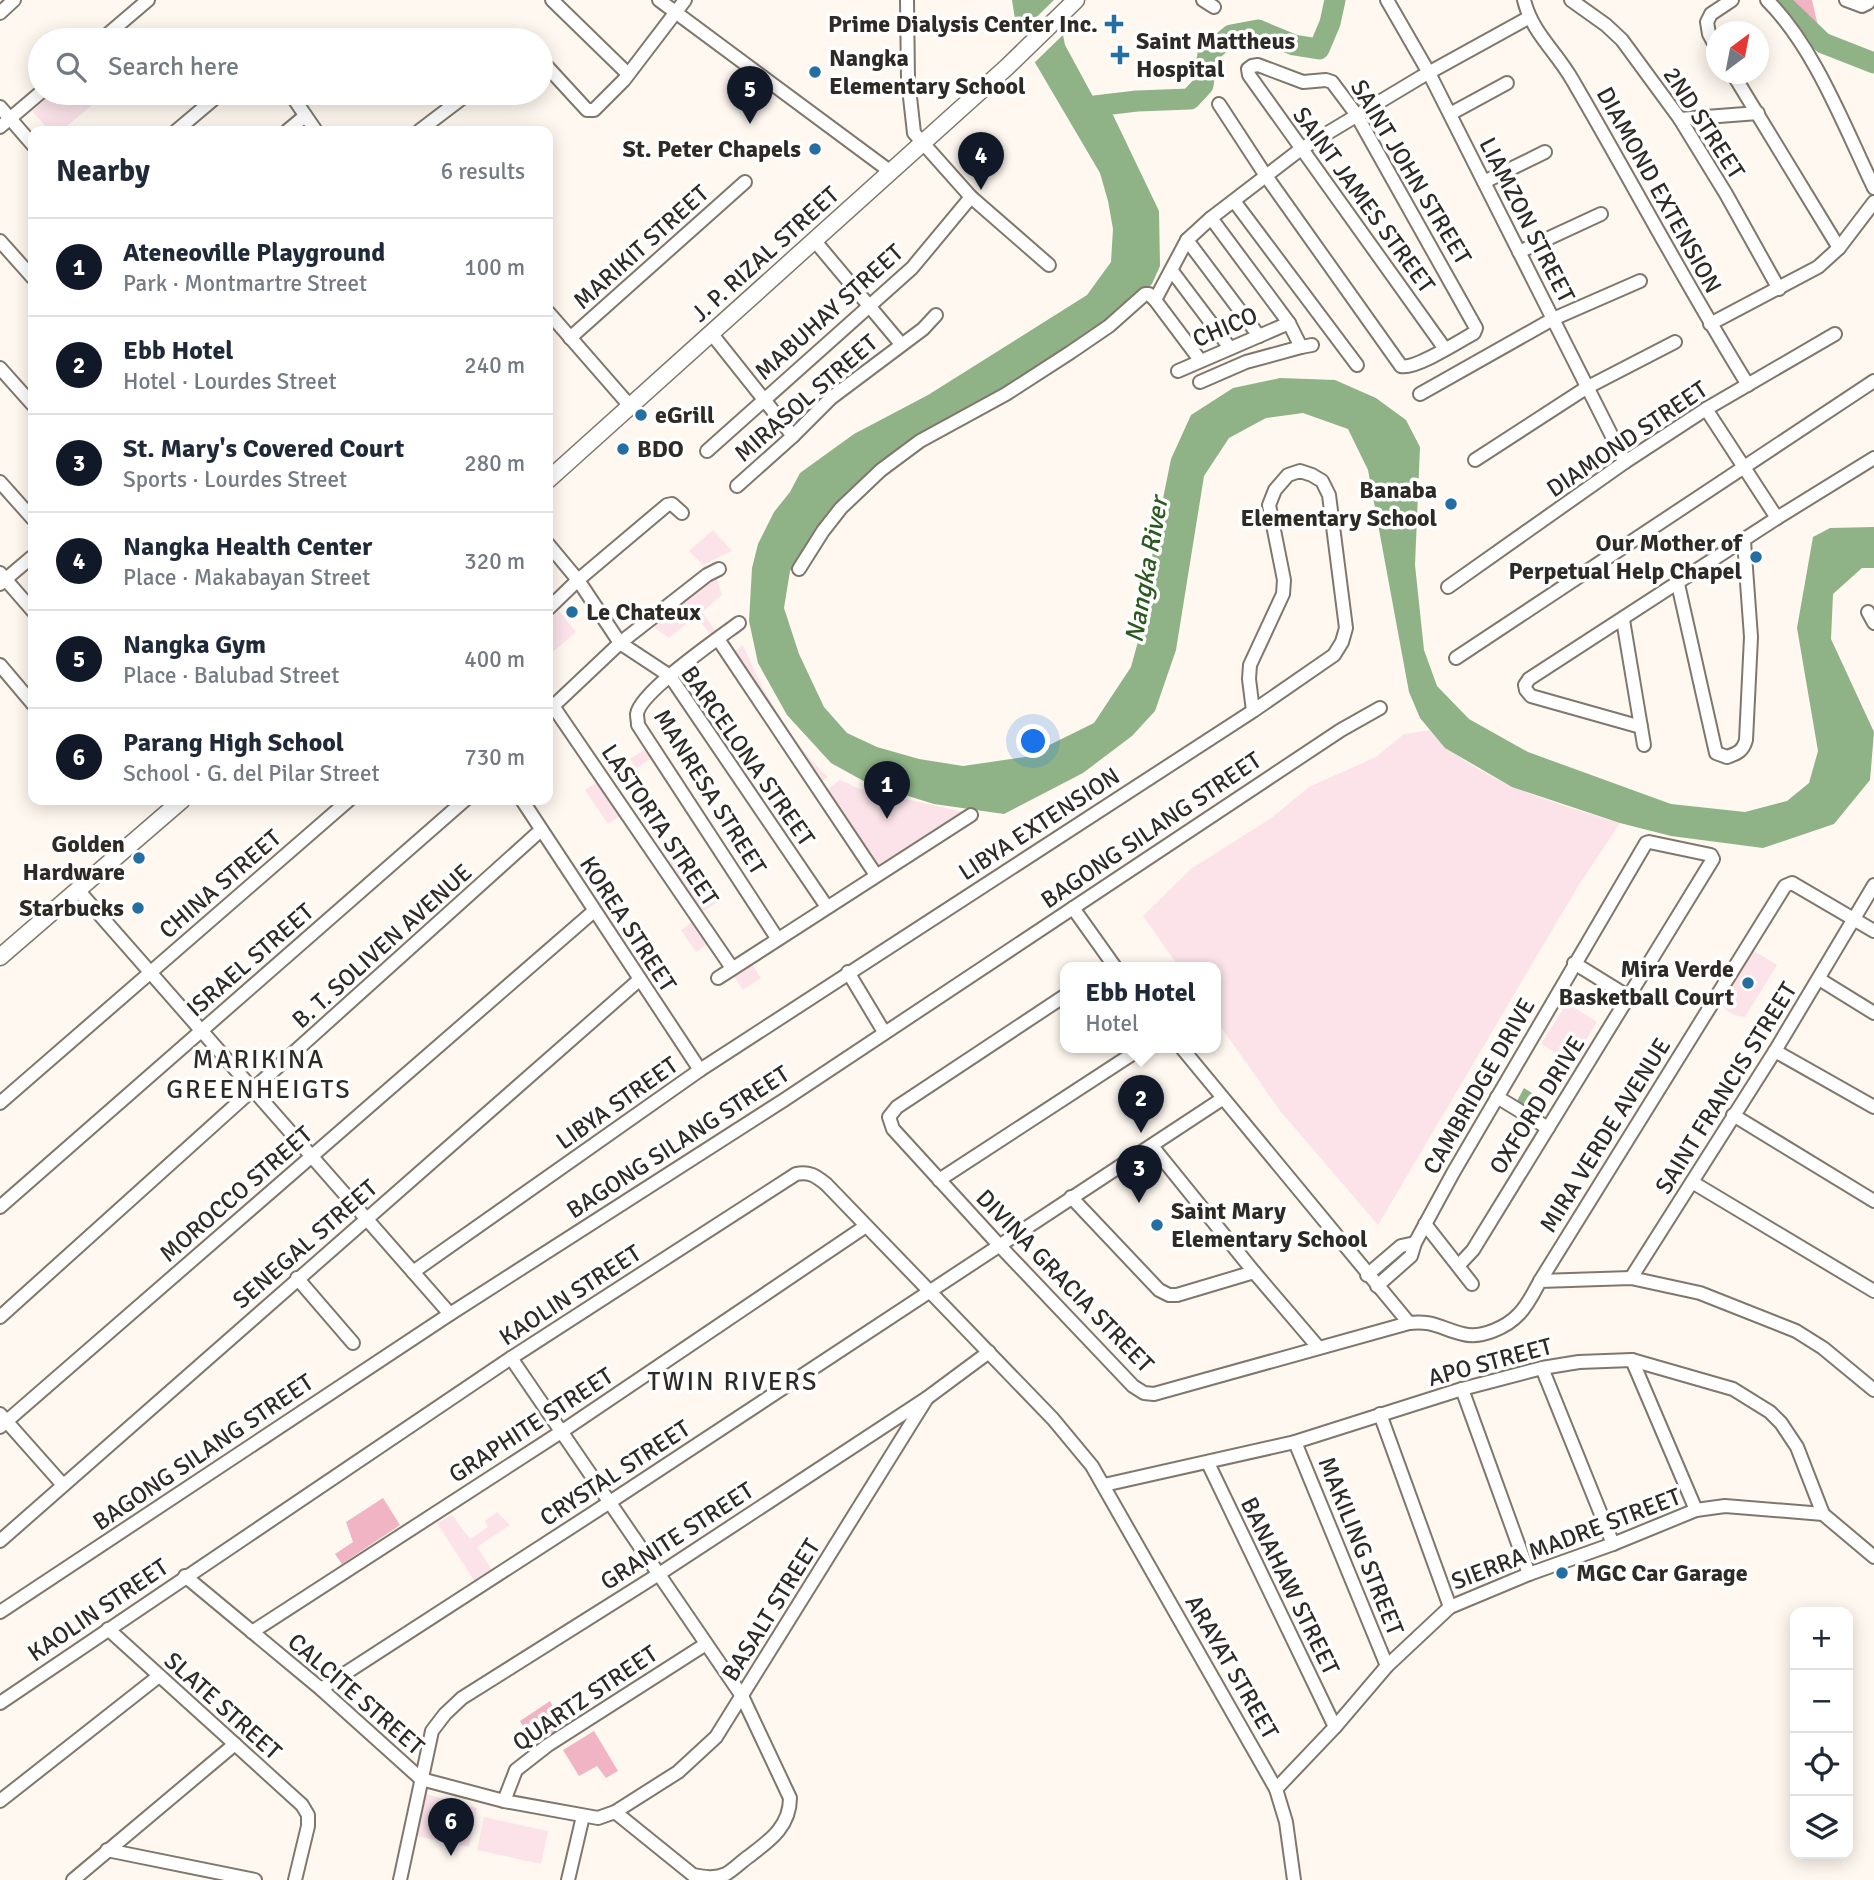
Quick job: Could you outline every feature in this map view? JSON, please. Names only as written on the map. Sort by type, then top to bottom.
[{"type":"main road","name":"J. P. RIZAL STREET","points":[[553,475],[1012,63],[1073,3]]},
{"type":"main road","points":[[0,957],[176,805]]},
{"type":"street","points":[[0,12],[14,0]]},
{"type":"street","points":[[115,28],[148,0]]},
{"type":"street","points":[[552,0],[628,74]]},
{"type":"street","points":[[659,0],[891,172]]},
{"type":"street","points":[[553,73],[587,110],[597,109],[624,80],[685,0]]},
{"type":"street","points":[[907,0],[908,79],[913,128],[921,144],[971,197],[1049,265]]},
{"type":"street","name":"LIAMZON STREET","points":[[1387,0],[1429,73],[1625,462]]},
{"type":"street","points":[[1155,300],[1187,240],[1211,218],[1301,149],[1356,114],[1528,18],[1524,0]]},
{"type":"street","name":"2ND STREET","points":[[1571,0],[1622,40],[1680,119],[1779,289]]},
{"type":"street","points":[[1708,21],[1711,14],[1732,0]]},
{"type":"street","points":[[1767,0],[1805,48],[1874,188]]},
{"type":"street","points":[[1846,0],[1862,6],[1870,0]]},
{"type":"street","name":"DIAMOND EXTENSION","points":[[1528,18],[1571,77],[1710,324],[1748,385]]},
{"type":"street","name":"SAINT JOHN STREET","points":[[1249,75],[1248,69],[1258,65],[1303,82],[1332,82],[1356,114],[1477,331],[1445,349]]},
{"type":"street","name":"SAINT JAMES STREET","points":[[1249,75],[1445,349]]},
{"type":"street","points":[[1450,114],[1507,83]]},
{"type":"street","points":[[1739,84],[1839,248]]},
{"type":"street","points":[[5,123],[28,103]]},
{"type":"street","points":[[1219,103],[1266,176],[1401,366],[1408,367],[1445,349]]},
{"type":"street","points":[[182,126],[207,105]]},
{"type":"street","points":[[298,105],[313,126]]},
{"type":"street","points":[[426,126],[453,105]]},
{"type":"street","points":[[0,107],[5,123],[28,141]]},
{"type":"street","points":[[1680,119],[1758,113]]},
{"type":"street","points":[[293,126],[305,116]]},
{"type":"street","points":[[1484,182],[1545,152]]},
{"type":"street","name":"MARIKIT STREET","points":[[630,406],[570,338],[745,182]]},
{"type":"street","name":"MABUHAY STREET","points":[[707,451],[912,268],[971,197]]},
{"type":"street","points":[[1234,201],[1357,365]]},
{"type":"street","points":[[1710,324],[1818,267],[1839,248],[1874,202]]},
{"type":"street","points":[[1519,252],[1601,214]]},
{"type":"street","points":[[1200,382],[1246,362],[1306,346],[1211,218]]},
{"type":"street","points":[[814,240],[901,344]]},
{"type":"street","points":[[1187,240],[1259,336]]},
{"type":"street","points":[[0,241],[28,272]]},
{"type":"street","points":[[1172,271],[1230,348]]},
{"type":"street","points":[[1420,394],[1553,319],[1640,281]]},
{"type":"street","points":[[799,569],[822,531],[841,508],[881,470],[913,446],[997,399],[1071,352],[1109,326],[1142,296],[1149,294],[1155,300],[1200,360]]},
{"type":"street","name":"MIRASOL STREET","points":[[737,486],[831,398],[923,329],[936,315]]},
{"type":"street","points":[[553,318],[570,338]]},
{"type":"street","name":"CHICO","points":[[1178,371],[1289,323]]},
{"type":"street","points":[[711,333],[793,436]]},
{"type":"street","name":"DIAMOND STREET","points":[[1448,587],[1625,462],[1706,409],[1835,334]]},
{"type":"street","points":[[1475,460],[1586,388],[1675,342]]},
{"type":"street","points":[[0,368],[28,399]]},
{"type":"street","points":[[1456,658],[1874,381]]},
{"type":"street","points":[[1706,409],[1777,518]]},
{"type":"street","points":[[1641,727],[1531,696],[1525,685],[1529,679],[1874,457]]},
{"type":"street","name":"LIBYA EXTENSION","points":[[848,972],[1254,711],[1334,655],[1346,628],[1329,495],[1322,481],[1300,471],[1288,475],[1275,490],[1269,505],[1284,580],[1283,594],[1250,666],[1249,679],[1254,711]]},
{"type":"street","points":[[0,482],[28,513]]},
{"type":"street","points":[[553,604],[667,505],[672,504],[682,513]]},
{"type":"street","points":[[1678,584],[1716,753],[1727,757],[1739,753],[1746,740],[1751,637],[1744,541]]},
{"type":"street","points":[[553,550],[578,580],[620,643]]},
{"type":"street","points":[[28,560],[2,579],[28,606]]},
{"type":"street","points":[[553,706],[620,643],[707,575],[719,569]]},
{"type":"street","points":[[1623,620],[1644,745]]},
{"type":"street","name":"MANRESA STREET","points":[[739,623],[670,676],[644,700],[637,713],[638,725],[777,938]]},
{"type":"street","points":[[718,639],[876,875]]},
{"type":"street","name":"BARCELONA STREET","points":[[620,643],[670,676],[827,907]]},
{"type":"street","points":[[0,665],[28,698]]},
{"type":"street","name":"BAGONG SILANG STREET","points":[[0,1612],[450,1314],[784,1100],[1341,730],[1380,708]]},
{"type":"street","name":"LASTORTA STREET","points":[[553,713],[732,968]]},
{"type":"street","name":"CHINA STREET","points":[[0,1103],[343,805]]},
{"type":"street","name":"ISRAEL STREET","points":[[0,1207],[459,805]]},
{"type":"street","name":"KOREA STREET","points":[[525,805],[700,1070]]},
{"type":"street","points":[[718,978],[971,815]]},
{"type":"street","name":"B. T. SOLIVEN AVENUE","points":[[0,1317],[541,830]]},
{"type":"street","name":"OXFORD DRIVE","points":[[1459,1265],[1474,1250],[1713,857],[1646,843]]},
{"type":"street","name":"CAMBRIDGE DRIVE","points":[[1377,1286],[1411,1255],[1415,1242],[1497,1097],[1646,843]]},
{"type":"street","name":"MIRA VERDE AVENUE","points":[[1540,1281],[1785,886],[1792,883],[1874,930]]},
{"type":"street","name":"SAINT FRANCIS STREET","points":[[1631,1278],[1775,1051],[1874,884]]},
{"type":"street","points":[[78,890],[450,1314]]},
{"type":"street","points":[[1073,908],[1109,962]]},
{"type":"street","name":"MOROCCO STREET","points":[[2,1421],[594,911]]},
{"type":"street","points":[[1574,963],[1629,997]]},
{"type":"street","points":[[848,972],[884,1032]]},
{"type":"street","name":"LIBYA STREET","points":[[413,1272],[700,1070],[848,972]]},
{"type":"street","points":[[1819,979],[1874,1013]]},
{"type":"street","name":"SENEGAL STREET","points":[[0,1541],[639,980]]},
{"type":"street","name":"DIVINA GRACIA STREET","points":[[1060,999],[897,1107],[889,1117],[893,1129],[939,1180],[1133,1386],[1154,1394],[1409,1324],[1430,1322],[1459,1333],[1478,1335],[1512,1321],[1519,1315],[1540,1281]]},
{"type":"street","points":[[1775,1051],[1874,1107]]},
{"type":"street","points":[[939,1180],[1134,1053]]},
{"type":"street","points":[[1186,1053],[1409,1324]]},
{"type":"street","points":[[1497,1097],[1548,1128]]},
{"type":"street","name":"CRYSTAL STREET","points":[[321,1689],[1222,1100]]},
{"type":"street","points":[[1733,1115],[1874,1201]]},
{"type":"street","points":[[1152,1146],[1318,1347]]},
{"type":"street","name":"KAOLIN STREET","points":[[0,1703],[511,1357],[803,1172],[817,1176],[930,1290],[1068,1435],[1104,1485]]},
{"type":"street","points":[[1692,1182],[1874,1291]]},
{"type":"street","points":[[1071,1197],[1159,1290],[1169,1295],[1254,1272]]},
{"type":"street","points":[[1425,1224],[1472,1284]]},
{"type":"street","name":"GRAPHITE STREET","points":[[253,1632],[561,1432],[866,1226]]},
{"type":"street","points":[[1367,1275],[1401,1246],[1415,1242]]},
{"type":"street","points":[[298,1278],[353,1343]]},
{"type":"street","points":[[1540,1281],[1631,1278],[1700,1293],[1787,1326],[1823,1348],[1874,1390]]},
{"type":"street","name":"GRANITE STREET","points":[[400,1880],[432,1731],[462,1698],[659,1574],[927,1398],[989,1352]]},
{"type":"street","points":[[511,1357],[742,1696],[790,1798],[790,1812],[774,1838],[725,1874],[709,1878],[693,1875],[615,1812]]},
{"type":"street","points":[[1632,1360],[1696,1510]]},
{"type":"street","name":"APO STREET","points":[[1104,1485],[1296,1442],[1462,1389],[1542,1368],[1579,1362],[1632,1360],[1732,1389],[1770,1412],[1797,1447],[1823,1514]]},
{"type":"street","points":[[1542,1368],[1613,1544]]},
{"type":"street","points":[[1462,1389],[1529,1574]]},
{"type":"street","name":"BASALT STREET","points":[[615,1812],[678,1772],[716,1737],[927,1398]]},
{"type":"street","points":[[1380,1414],[1451,1607]]},
{"type":"street","points":[[2,1421],[63,1485]]},
{"type":"street","name":"MAKILING STREET","points":[[1296,1442],[1387,1666]]},
{"type":"street","name":"BANAHAW STREET","points":[[1208,1463],[1335,1727]]},
{"type":"street","name":"ARAYAT STREET","points":[[1104,1485],[1276,1789],[1286,1822],[1294,1880]]},
{"type":"street","name":"SIERRA MADRE STREET","points":[[1276,1789],[1335,1727],[1387,1666],[1451,1607],[1696,1510],[1725,1506],[1823,1514]]},
{"type":"street","points":[[1823,1514],[1874,1557]]},
{"type":"street","name":"CALCITE STREET","points":[[185,1576],[321,1689],[421,1779],[505,1801],[583,1816],[598,1818],[615,1812]]},
{"type":"street","name":"SLATE STREET","points":[[108,1629],[302,1805],[308,1815],[308,1826],[295,1880]]},
{"type":"street","name":"QUARTZ STREET","points":[[505,1801],[509,1783],[516,1770],[548,1745],[706,1644]]},
{"type":"street","points":[[0,1801],[159,1676]]},
{"type":"street","points":[[73,1880],[235,1744]]},
{"type":"street","points":[[568,1880],[583,1816]]},
{"type":"street","points":[[107,1850],[255,1880]]},
{"type":"shaded area","points":[[1012,0],[1056,0],[1065,45],[1097,104],[1113,115],[1159,211],[1160,266],[1152,284],[1109,323],[1035,380],[897,452],[805,546],[790,571],[784,608],[799,654],[824,707],[847,733],[877,747],[919,759],[963,766],[1025,757],[1094,723],[1131,667],[1147,609],[1153,548],[1171,459],[1191,415],[1233,388],[1280,378],[1335,380],[1376,398],[1406,420],[1420,447],[1415,565],[1424,650],[1437,686],[1469,719],[1528,752],[1671,804],[1745,812],[1787,801],[1809,783],[1818,751],[1797,628],[1813,537],[1830,528],[1874,527],[1874,568],[1862,568],[1833,594],[1831,639],[1874,732],[1870,780],[1834,824],[1763,848],[1671,836],[1620,823],[1512,787],[1445,748],[1420,718],[1409,692],[1368,470],[1348,429],[1303,413],[1266,418],[1229,438],[1204,476],[1176,650],[1155,711],[1132,736],[1083,773],[1004,814],[934,804],[869,784],[831,763],[787,715],[758,663],[749,621],[752,568],[758,544],[774,512],[790,492],[800,473],[854,434],[928,395],[1087,295],[1111,262],[1113,229],[1100,173],[1017,32]]},
{"type":"shaded area","points":[[1791,0],[1812,0],[1818,26]]},
{"type":"shaded area","points":[[39,105],[92,105],[67,126],[46,126],[32,111]]},
{"type":"shaded area","points":[[713,530],[732,551],[703,565],[689,551]]},
{"type":"shaded area","points":[[716,576],[722,595],[702,612],[715,630],[710,634],[696,616],[669,638],[651,625],[708,578]]},
{"type":"shaded area","points":[[559,611],[576,632],[553,652],[553,616]]},
{"type":"shaded area","points":[[743,645],[779,716],[814,763],[828,777],[820,783],[735,651]]},
{"type":"shaded area","points":[[1430,730],[1448,748],[1492,777],[1544,799],[1620,823],[1577,888],[1378,1225],[1281,1112],[1221,1027],[1221,962],[1175,962],[1143,916],[1192,868],[1270,819],[1309,787],[1376,757],[1404,734]]},
{"type":"shaded area","points":[[646,749],[652,758],[636,769],[630,759]]},
{"type":"shaded area","points":[[840,780],[860,789],[969,813],[876,868],[824,792]]},
{"type":"shaded area","points":[[599,781],[622,815],[608,824],[585,790]]},
{"type":"shaded area","points":[[688,848],[722,899],[701,913],[667,862]]},
{"type":"shaded area","points":[[693,921],[709,943],[696,952],[681,930]]},
{"type":"shaded area","name":"Mira Verde Basketball Court","points":[[1751,949],[1777,965],[1745,1017],[1730,1012],[1719,1001]]},
{"type":"shaded area","points":[[751,963],[761,978],[743,990],[733,975]]},
{"type":"shaded area","points":[[1567,1003],[1597,1022],[1571,1063],[1541,1044]]},
{"type":"shaded area","points":[[1524,1088],[1543,1100],[1536,1112],[1517,1101]]},
{"type":"shaded area","points":[[383,1498],[400,1525],[342,1564],[335,1554],[353,1542],[346,1522]]},
{"type":"shaded area","points":[[497,1512],[510,1525],[477,1547],[492,1570],[475,1582],[437,1523],[452,1515],[470,1539],[488,1527],[485,1521]]},
{"type":"shaded area","points":[[550,1701],[565,1729],[535,1746],[520,1721]]},
{"type":"shaded area","points":[[594,1731],[618,1771],[606,1778],[597,1766],[579,1776],[563,1750]]},
{"type":"shaded area","points":[[426,1794],[477,1808],[469,1847],[417,1836]]},
{"type":"shaded area","points":[[484,1817],[548,1831],[541,1864],[477,1850]]},
{"type":"pier","points":[[1054,0],[1060,0],[1066,32],[1032,65],[1016,37]]},
{"type":"waterway","points":[[1078,108],[1137,101],[1190,99],[1203,85],[1208,54],[1231,35],[1258,30],[1294,45],[1319,49],[1330,23],[1335,0]]},
{"type":"waterway","points":[[1778,0],[1823,43],[1874,63]]},
{"type":"place","name":"Prime Dialysis Center Inc.","points":[[1114,24]]},
{"type":"place","name":"Saint Mattheus Hospital","points":[[1120,55]]},
{"type":"place","name":"Nangka Elementary School","points":[[815,72]]},
{"type":"place","name":"Nangka Gym","points":[[750,124]]},
{"type":"place","name":"St. Peter Chapels","points":[[815,149]]},
{"type":"place","name":"Nangka Health Center","points":[[981,190]]},
{"type":"place","name":"eGrill","points":[[641,415]]},
{"type":"place","name":"BDO","points":[[623,449]]},
{"type":"place","name":"Banaba Elementary School","points":[[1451,504]]},
{"type":"place","name":"Our Mother of Perpetual Help Chapel","points":[[1756,557]]},
{"type":"place","name":"Le Chateux","points":[[572,612]]},
{"type":"place","name":"Ateneoville Playground","points":[[887,819]]},
{"type":"place","name":"Golden Hardware","points":[[139,858]]},
{"type":"place","name":"Starbucks","points":[[138,908]]},
{"type":"place","name":"Mira Verde Basketball Court","points":[[1748,983]]},
{"type":"place","name":"Ebb Hotel","points":[[1141,1133]]},
{"type":"place","name":"St. Mary's Covered Court","points":[[1139,1203]]},
{"type":"place","name":"Saint Mary Elementary School","points":[[1157,1225]]},
{"type":"place","name":"MGC Car Garage","points":[[1562,1573]]},
{"type":"place","name":"Parang High School","points":[[451,1856]]},
{"type":"district","name":"MARIKINA GREENHEIGTS","points":[[259,1075]]},
{"type":"district","name":"TWIN RIVERS","points":[[733,1382]]},
{"type":"water label","name":"Nangka River","points":[[1147,570]]}]
